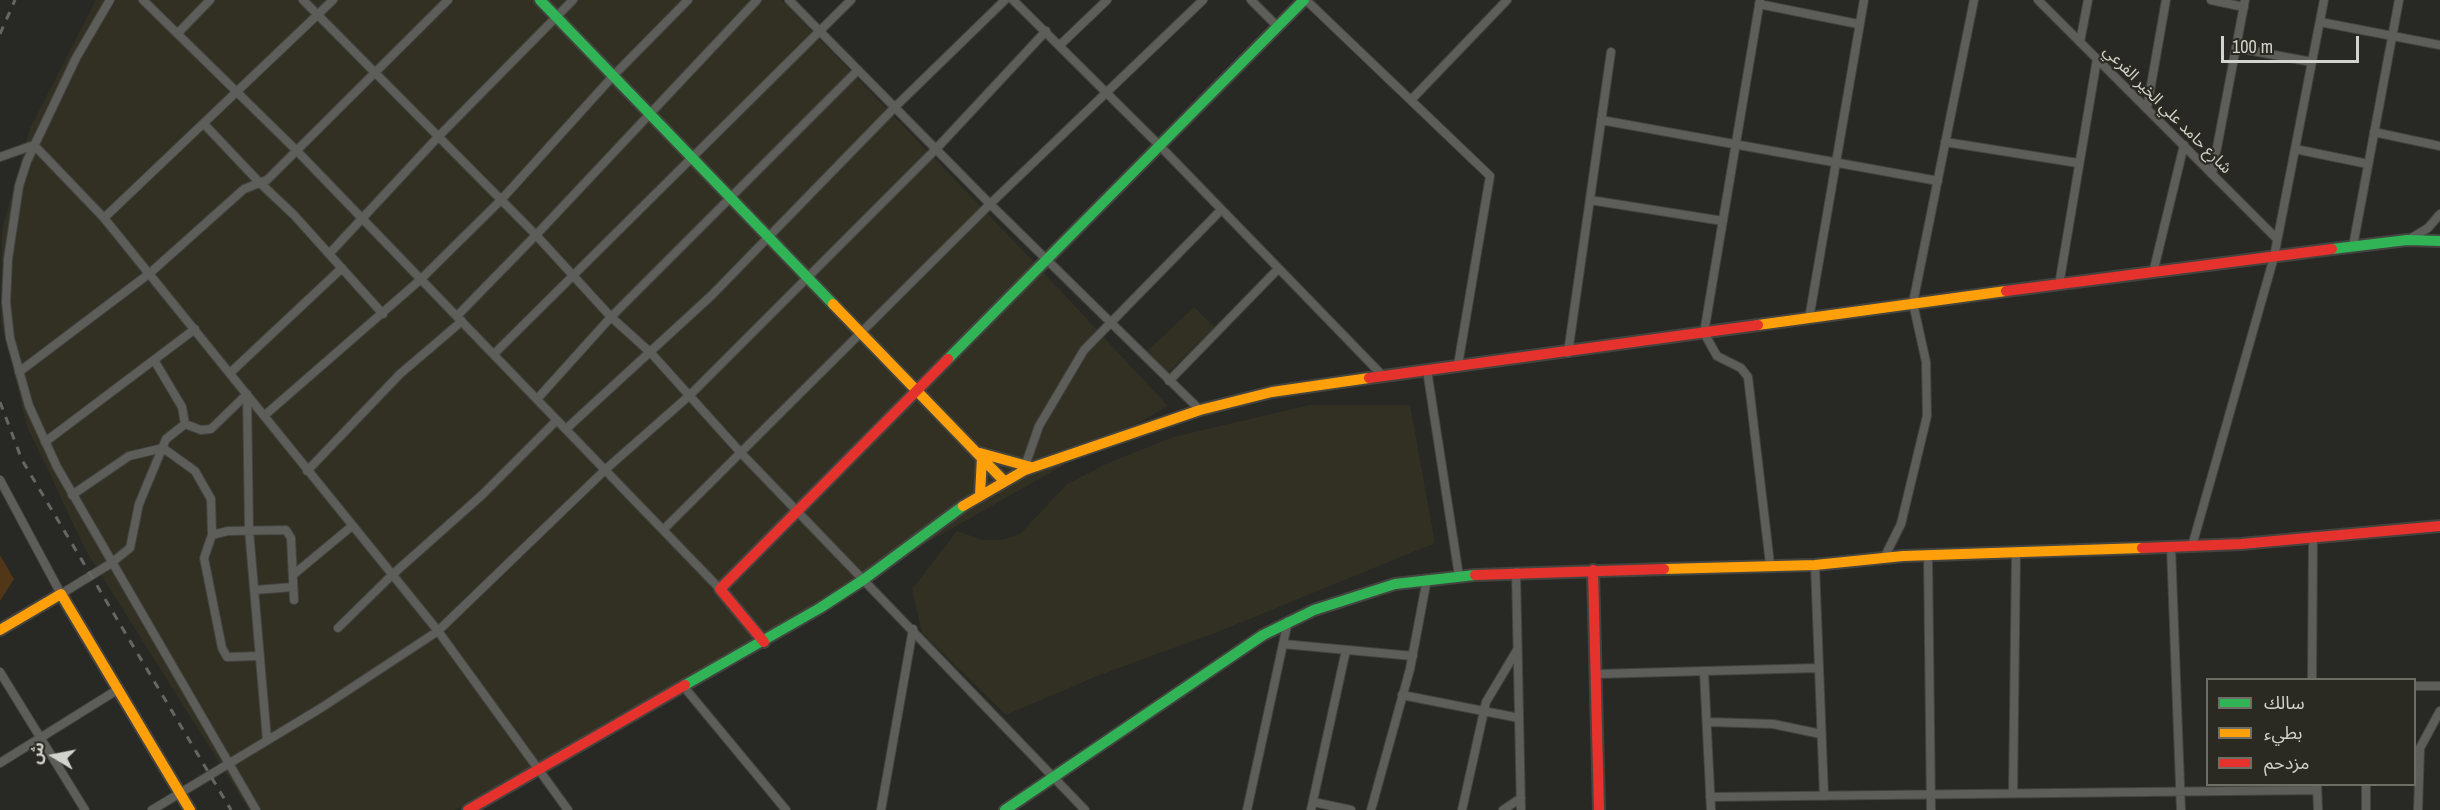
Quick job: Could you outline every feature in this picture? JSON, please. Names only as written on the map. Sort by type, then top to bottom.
[{"type":"main road","points":[[540,0],[651,112],[1004,481]]},
{"type":"main road","points":[[764,642],[720,589],[1305,0]]},
{"type":"main road","points":[[468,810],[537,768],[764,642],[863,580],[947,516],[1028,467],[1200,410],[1272,392],[1458,365],[1568,353],[1913,303],[2353,246],[2407,240],[2440,241]]},
{"type":"main road","points":[[980,454],[1028,467]]},
{"type":"main road","points":[[980,454],[980,495]]},
{"type":"main road","points":[[1005,810],[1231,655],[1287,621],[1347,597],[1395,584],[1427,579],[1516,572],[1815,564],[1884,558],[2192,546],[2440,526]]},
{"type":"main road","points":[[1593,570],[1599,810]]},
{"type":"main road","points":[[0,630],[61,594],[190,810]]},
{"type":"street","points":[[110,0],[76,58],[34,146],[19,186],[8,259],[8,324],[19,372],[45,442],[72,495],[110,564],[256,810]]},
{"type":"street","points":[[143,0],[297,151],[361,220],[538,398],[556,420],[720,589]]},
{"type":"street","points":[[178,33],[210,0]]},
{"type":"street","points":[[303,0],[536,235],[611,317],[651,353],[742,454],[1085,810]]},
{"type":"street","points":[[104,218],[238,93],[333,0]]},
{"type":"street","points":[[19,372],[150,273],[239,193],[267,180],[448,0]]},
{"type":"street","points":[[329,254],[438,137],[573,0]]},
{"type":"street","points":[[265,415],[384,314],[420,280],[501,200],[614,75],[688,0]]},
{"type":"street","points":[[307,471],[400,374],[459,318],[757,0]]},
{"type":"street","points":[[789,0],[990,204],[1200,410]]},
{"type":"street","points":[[494,354],[851,0]]},
{"type":"street","points":[[566,429],[651,353],[770,236],[894,107],[1005,0]]},
{"type":"street","points":[[1013,0],[1159,145],[1383,376]]},
{"type":"street","points":[[1060,45],[1107,0]]},
{"type":"street","points":[[664,530],[990,204],[1203,0]]},
{"type":"street","points":[[1251,0],[1277,26]]},
{"type":"street","points":[[1305,0],[1490,176],[1458,365]]},
{"type":"street","points":[[1411,100],[1507,0]]},
{"type":"street","points":[[1809,319],[1834,161],[1864,0]]},
{"type":"street","points":[[1884,558],[1901,524],[1927,416],[1926,362],[1913,303],[1974,0]]},
{"type":"street","name":"شارع حامد علي الخير الفرعي","points":[[2038,0],[2277,239]]},
{"type":"street","points":[[2080,42],[2088,0]]},
{"type":"street","points":[[2146,108],[2166,0]]},
{"type":"street","points":[[2211,0],[2245,3],[2212,174]]},
{"type":"street","points":[[2192,546],[2274,257],[2324,0]]},
{"type":"street","points":[[2353,246],[2399,0]]},
{"type":"street","points":[[1770,564],[1748,377],[1742,368],[1717,356],[1704,333],[1760,2],[1858,24]]},
{"type":"street","points":[[2320,22],[2440,45]]},
{"type":"street","points":[[152,810],[438,631],[606,469],[690,395],[936,150],[1046,31]]},
{"type":"street","points":[[2237,48],[2312,62]]},
{"type":"street","points":[[1568,353],[1611,52]]},
{"type":"street","points":[[2059,285],[2097,59]]},
{"type":"street","points":[[538,398],[611,317],[858,70]]},
{"type":"street","points":[[1601,120],[1938,181]]},
{"type":"street","points":[[204,124],[294,215],[384,314]]},
{"type":"street","points":[[2374,132],[2440,146]]},
{"type":"street","points":[[1946,142],[2079,164]]},
{"type":"street","points":[[2153,273],[2184,145]]},
{"type":"street","points":[[0,157],[34,146]]},
{"type":"street","points":[[34,146],[104,218],[265,415],[307,471],[438,631],[568,810]]},
{"type":"street","points":[[2295,149],[2368,164]]},
{"type":"street","points":[[1590,201],[1723,222]]},
{"type":"street","points":[[1028,467],[1032,443],[1062,385],[1084,350],[1221,210]]},
{"type":"street","points":[[2407,240],[2428,228],[2440,214]]},
{"type":"street","points":[[230,373],[342,268]]},
{"type":"street","points":[[1169,381],[1278,269]]},
{"type":"street","points":[[45,442],[195,329]]},
{"type":"street","points":[[154,360],[182,406],[184,424]]},
{"type":"street","points":[[1427,370],[1459,576]]},
{"type":"street","points":[[184,424],[201,430],[211,429],[247,394]]},
{"type":"street","points":[[247,394],[249,530],[267,740]]},
{"type":"street","points":[[338,628],[392,575],[482,495],[556,420]]},
{"type":"street","points":[[0,480],[61,594],[110,564],[130,548],[139,504],[166,439],[184,424]]},
{"type":"street","points":[[72,495],[129,456],[163,448],[195,471],[211,499],[212,535],[204,558],[222,648],[227,657],[260,656]]},
{"type":"street","points":[[293,575],[352,526]]},
{"type":"street","points":[[212,535],[249,530],[286,530],[291,538],[294,600]]},
{"type":"street","points":[[2312,678],[2313,536]]},
{"type":"street","points":[[2171,547],[2181,810]]},
{"type":"street","points":[[2013,794],[2016,553]]},
{"type":"street","points":[[1928,556],[1931,810]]},
{"type":"street","points":[[1815,564],[1817,668],[1824,796]]},
{"type":"street","points":[[1516,572],[1521,810]]},
{"type":"street","points":[[1371,810],[1413,656],[1427,579]]},
{"type":"street","points":[[255,590],[293,587]]},
{"type":"street","points":[[1247,810],[1287,621]]},
{"type":"street","points":[[881,810],[913,629]]},
{"type":"street","points":[[1283,644],[1413,656]]},
{"type":"street","points":[[1462,810],[1483,712],[1494,687],[1518,649]]},
{"type":"street","points":[[1346,650],[1312,806],[1351,810]]},
{"type":"street","points":[[1596,674],[1817,668]]},
{"type":"street","points":[[1704,671],[1711,810]]},
{"type":"street","points":[[0,672],[85,810]]},
{"type":"street","points":[[2416,686],[2440,686]]},
{"type":"street","points":[[684,687],[786,810]]},
{"type":"street","points":[[0,763],[117,690]]},
{"type":"street","points":[[1402,695],[1519,718]]},
{"type":"street","points":[[2418,810],[2420,748],[2440,711]]},
{"type":"street","points":[[1707,722],[1773,723],[1821,734]]},
{"type":"street","points":[[2366,786],[2366,810]]},
{"type":"street","points":[[1710,797],[2180,792],[2317,787],[2318,810]]},
{"type":"street","points":[[1503,810],[1521,798]]},
{"type":"shaded area","points":[[96,0],[782,0],[1017,244],[1168,406],[455,810],[249,810],[86,551],[27,426],[1,321],[2,230],[30,128]]},
{"type":"shaded area","points":[[1194,307],[1215,327],[1167,374],[1145,353]]},
{"type":"shaded area","points":[[1309,405],[1410,405],[1435,543],[1220,631],[1100,675],[1006,715],[922,633],[912,589],[957,531],[983,540],[1000,540],[1019,535],[1067,484],[1108,463],[1173,437]]},
{"type":"shaded area","points":[[0,555],[14,579],[0,601]]},
{"type":"railway","points":[[0,34],[15,0]]},
{"type":"railway","points":[[0,402],[22,460],[231,810]]},
{"type":"traffic: fast","points":[[540,0],[833,304]]},
{"type":"traffic: fast","points":[[948,359],[1304,0]]},
{"type":"traffic: fast","points":[[2332,249],[2407,240],[2440,241]]},
{"type":"traffic: fast","points":[[685,685],[820,608],[863,580],[963,506]]},
{"type":"traffic: fast","points":[[1005,810],[1263,635],[1314,610],[1395,584],[1475,575]]},
{"type":"traffic: slow","points":[[1758,325],[2006,291]]},
{"type":"traffic: slow","points":[[833,304],[1004,481]]},
{"type":"traffic: slow","points":[[963,506],[1025,470],[1200,410],[1272,392],[1369,378]]},
{"type":"traffic: slow","points":[[980,453],[1031,467]]},
{"type":"traffic: slow","points":[[980,495],[982,457]]},
{"type":"traffic: slow","points":[[1664,569],[1815,565],[1903,556],[2142,548]]},
{"type":"traffic: slow","points":[[0,630],[61,594],[190,810]]},
{"type":"traffic: jam","points":[[2006,291],[2332,249]]},
{"type":"traffic: jam","points":[[1369,378],[1758,325]]},
{"type":"traffic: jam","points":[[764,642],[720,589],[948,359]]},
{"type":"traffic: jam","points":[[2142,548],[2241,544],[2440,526]]},
{"type":"traffic: jam","points":[[1475,575],[1664,569]]},
{"type":"traffic: jam","points":[[1593,570],[1599,810]]},
{"type":"traffic: jam","points":[[468,810],[685,685]]}]
